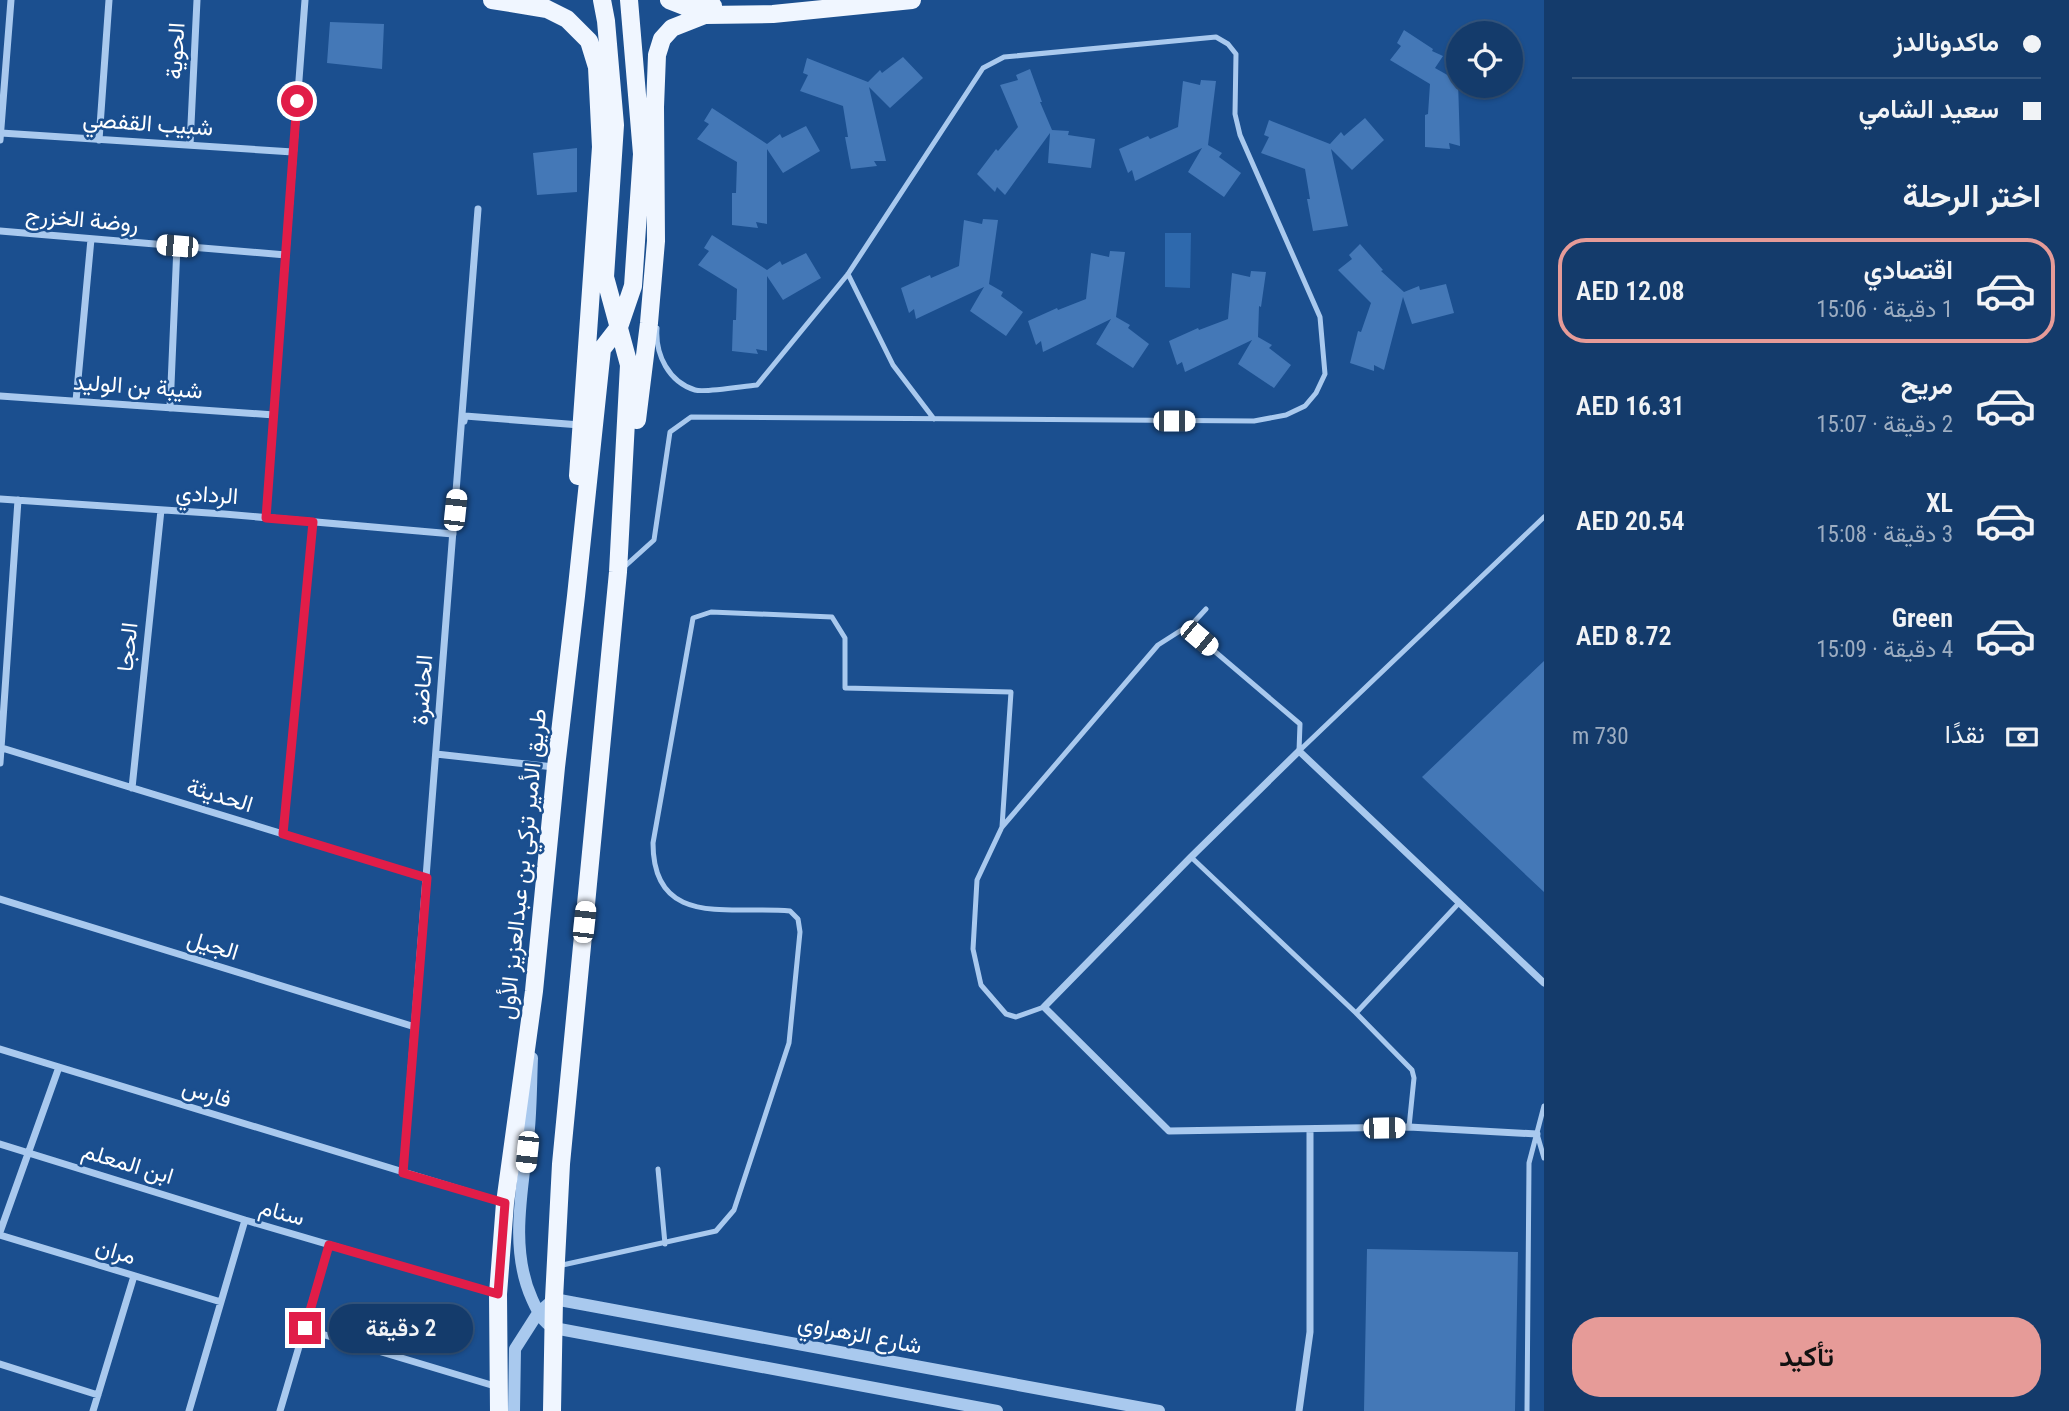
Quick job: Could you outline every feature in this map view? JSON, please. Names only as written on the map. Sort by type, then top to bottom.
[{"type":"main road","points":[[492,0],[547,9],[567,19],[589,41],[597,67],[601,147],[575,509],[576,596]]},
{"type":"main road","points":[[602,0],[615,125],[605,277],[629,365],[618,572]]},
{"type":"main road","name":"طريق الأمير تركي بن عبدالعزيز الأول","points":[[499,1411],[498,1294],[505,1203],[534,992],[602,349],[619,327],[634,286],[642,154],[629,0]]},
{"type":"main road","points":[[669,0],[687,7],[880,0]]},
{"type":"main road","points":[[552,1411],[555,1267],[561,1164],[618,572],[649,323],[656,240],[657,55],[662,40],[672,28],[705,15],[773,14],[912,0]]},
{"type":"street","points":[[0,140],[11,0]]},
{"type":"street","points":[[99,140],[109,0]]},
{"type":"street","name":"الحوية","points":[[190,145],[197,0]]},
{"type":"street","points":[[266,518],[304,0]]},
{"type":"street","name":"شبيب القفصي","points":[[1,133],[293,152]]},
{"type":"street","name":"الحاضرة","points":[[403,1173],[478,209]]},
{"type":"street","name":"روضة الخزرج","points":[[0,231],[286,255]]},
{"type":"street","points":[[76,401],[91,239]]},
{"type":"street","points":[[170,408],[177,246]]},
{"type":"street","name":"شيبة بن الوليد","points":[[0,396],[274,415]]},
{"type":"street","points":[[453,534],[465,416],[581,426]]},
{"type":"street","name":"الردادي","points":[[0,499],[453,534]]},
{"type":"street","points":[[0,763],[19,500]]},
{"type":"street","name":"الحجا","points":[[132,788],[161,510]]},
{"type":"street","points":[[283,834],[313,522]]},
{"type":"street","name":"الحديثة","points":[[2,748],[427,878]]},
{"type":"street","points":[[1537,1134],[1409,1128],[1169,1131],[1044,1007],[1299,751],[1544,983]]},
{"type":"street","points":[[436,754],[556,767]]},
{"type":"street","name":"الجيل","points":[[0,899],[415,1027]]},
{"type":"street","points":[[534,992],[530,1125],[519,1232],[520,1259],[524,1282],[538,1313],[547,1324],[554,1328],[998,1411]]},
{"type":"street","name":"فارس","points":[[0,1049],[505,1203]]},
{"type":"street","points":[[0,1234],[59,1067]]},
{"type":"street","points":[[1299,1411],[1310,1332],[1310,1129]]},
{"type":"street","name":"ابن المعلم","points":[[0,1144],[245,1220]]},
{"type":"street","name":"سنام","points":[[189,1411],[245,1220],[498,1294]]},
{"type":"street","name":"مران","points":[[0,1234],[221,1303]]},
{"type":"street","points":[[281,1411],[329,1245]]},
{"type":"street","points":[[93,1411],[134,1276]]},
{"type":"street","points":[[514,1411],[515,1349],[538,1313],[554,1299]]},
{"type":"street","name":"شارع الزهراوي","points":[[554,1299],[1159,1411]]},
{"type":"street","points":[[305,1328],[498,1388]]},
{"type":"street","points":[[0,1364],[98,1395]]},
{"type":"lane","points":[[618,572],[654,540],[670,432],[691,417],[1254,421],[1286,415],[1305,407],[1316,393],[1325,374],[1320,317],[1240,135],[1236,114],[1236,54],[1228,44],[1216,37],[1004,57],[983,68],[848,274],[757,385],[696,391],[669,374],[656,334],[657,323]]},
{"type":"lane","points":[[656,240],[659,300]]},
{"type":"lane","points":[[848,274],[893,365],[934,419]]},
{"type":"lane","points":[[1299,751],[1544,517]]},
{"type":"lane","points":[[1044,1007],[1016,1017],[1006,1014],[981,985],[973,949],[977,880],[1002,827],[1158,645],[1194,622],[1206,609]]},
{"type":"lane","points":[[555,1267],[716,1231],[734,1210],[789,1043],[800,932],[798,919],[790,911],[702,909],[685,904],[663,887],[655,868],[653,843],[693,618],[711,612],[832,617],[845,638],[845,688],[1011,692],[1002,827]]},
{"type":"lane","points":[[1194,622],[1194,630],[1199,638],[1300,724],[1299,751]]},
{"type":"lane","points":[[1191,857],[1356,1013],[1412,1070],[1414,1078],[1409,1128]]},
{"type":"lane","points":[[1356,1013],[1459,903]]},
{"type":"lane","points":[[1527,1411],[1529,1163],[1544,1106]]},
{"type":"lane","points":[[1537,1134],[1544,1158]]},
{"type":"lane","points":[[658,1169],[665,1244]]},
{"type":"shaded area","points":[[1165,233],[1191,233],[1190,288],[1165,287]]},
{"type":"building","points":[[330,22],[384,24],[382,69],[327,63]]},
{"type":"building","points":[[1404,30],[1443,56],[1435,68],[1446,74],[1446,98],[1459,98],[1460,146],[1449,143],[1450,149],[1425,147],[1425,115],[1428,114],[1430,84],[1390,60],[1401,46],[1397,43]]},
{"type":"building","points":[[903,57],[923,78],[890,108],[869,87],[886,161],[874,161],[877,166],[851,169],[843,106],[800,91],[808,75],[803,73],[807,58],[868,82],[880,70],[882,73]]},
{"type":"building","points":[[1030,69],[1052,130],[1069,131],[1068,135],[1095,139],[1091,168],[1048,163],[1050,133],[1005,195],[997,187],[995,192],[977,174],[996,149],[998,151],[1018,127],[1000,85],[1018,80],[1016,75]]},
{"type":"building","points":[[1201,80],[1216,81],[1208,145],[1222,153],[1219,157],[1241,173],[1224,197],[1188,172],[1202,148],[1135,181],[1132,170],[1128,173],[1119,149],[1178,127],[1183,81],[1200,85]]},
{"type":"building","points":[[712,108],[767,144],[780,134],[782,138],[806,126],[820,151],[783,173],[767,149],[767,224],[756,222],[758,228],[732,225],[732,193],[736,193],[737,162],[697,139],[709,124],[704,121]]},
{"type":"building","points":[[1365,118],[1384,140],[1352,170],[1331,149],[1348,226],[1313,231],[1305,169],[1261,153],[1269,137],[1264,135],[1269,120],[1330,144],[1341,132],[1344,136]]},
{"type":"building","points":[[577,148],[577,192],[537,195],[533,153]]},
{"type":"building","points":[[983,219],[998,220],[989,284],[1003,292],[1001,296],[1023,312],[1006,336],[970,311],[984,287],[916,319],[914,309],[909,313],[901,288],[959,266],[964,220],[982,224]]},
{"type":"building","points":[[712,235],[767,270],[780,261],[782,265],[806,253],[821,278],[783,300],[767,276],[767,351],[756,349],[758,354],[732,351],[737,289],[698,265],[709,251],[704,248]]},
{"type":"building","points":[[1360,244],[1383,270],[1381,271],[1404,292],[1419,286],[1420,290],[1446,284],[1454,313],[1412,324],[1403,297],[1384,370],[1374,365],[1374,371],[1350,363],[1358,331],[1361,332],[1371,303],[1338,270],[1352,259],[1349,255]]},
{"type":"building","points":[[1110,251],[1125,252],[1116,317],[1130,325],[1128,328],[1149,344],[1133,368],[1096,344],[1111,319],[1043,352],[1041,341],[1036,345],[1028,321],[1086,299],[1091,253],[1109,257]]},
{"type":"building","points":[[1251,271],[1266,272],[1261,307],[1259,306],[1258,337],[1272,345],[1269,348],[1291,365],[1274,388],[1238,364],[1252,340],[1185,372],[1182,362],[1177,365],[1169,341],[1228,319],[1232,273],[1250,277]]},
{"type":"building","points":[[1544,661],[1544,892],[1422,777]]},
{"type":"building","points":[[1367,1249],[1518,1252],[1515,1411],[1364,1411]]},
{"type":"route","points":[[297,101],[266,518],[313,522],[283,834],[427,878],[403,1173],[505,1203],[498,1294],[329,1245],[305,1328]]}]
